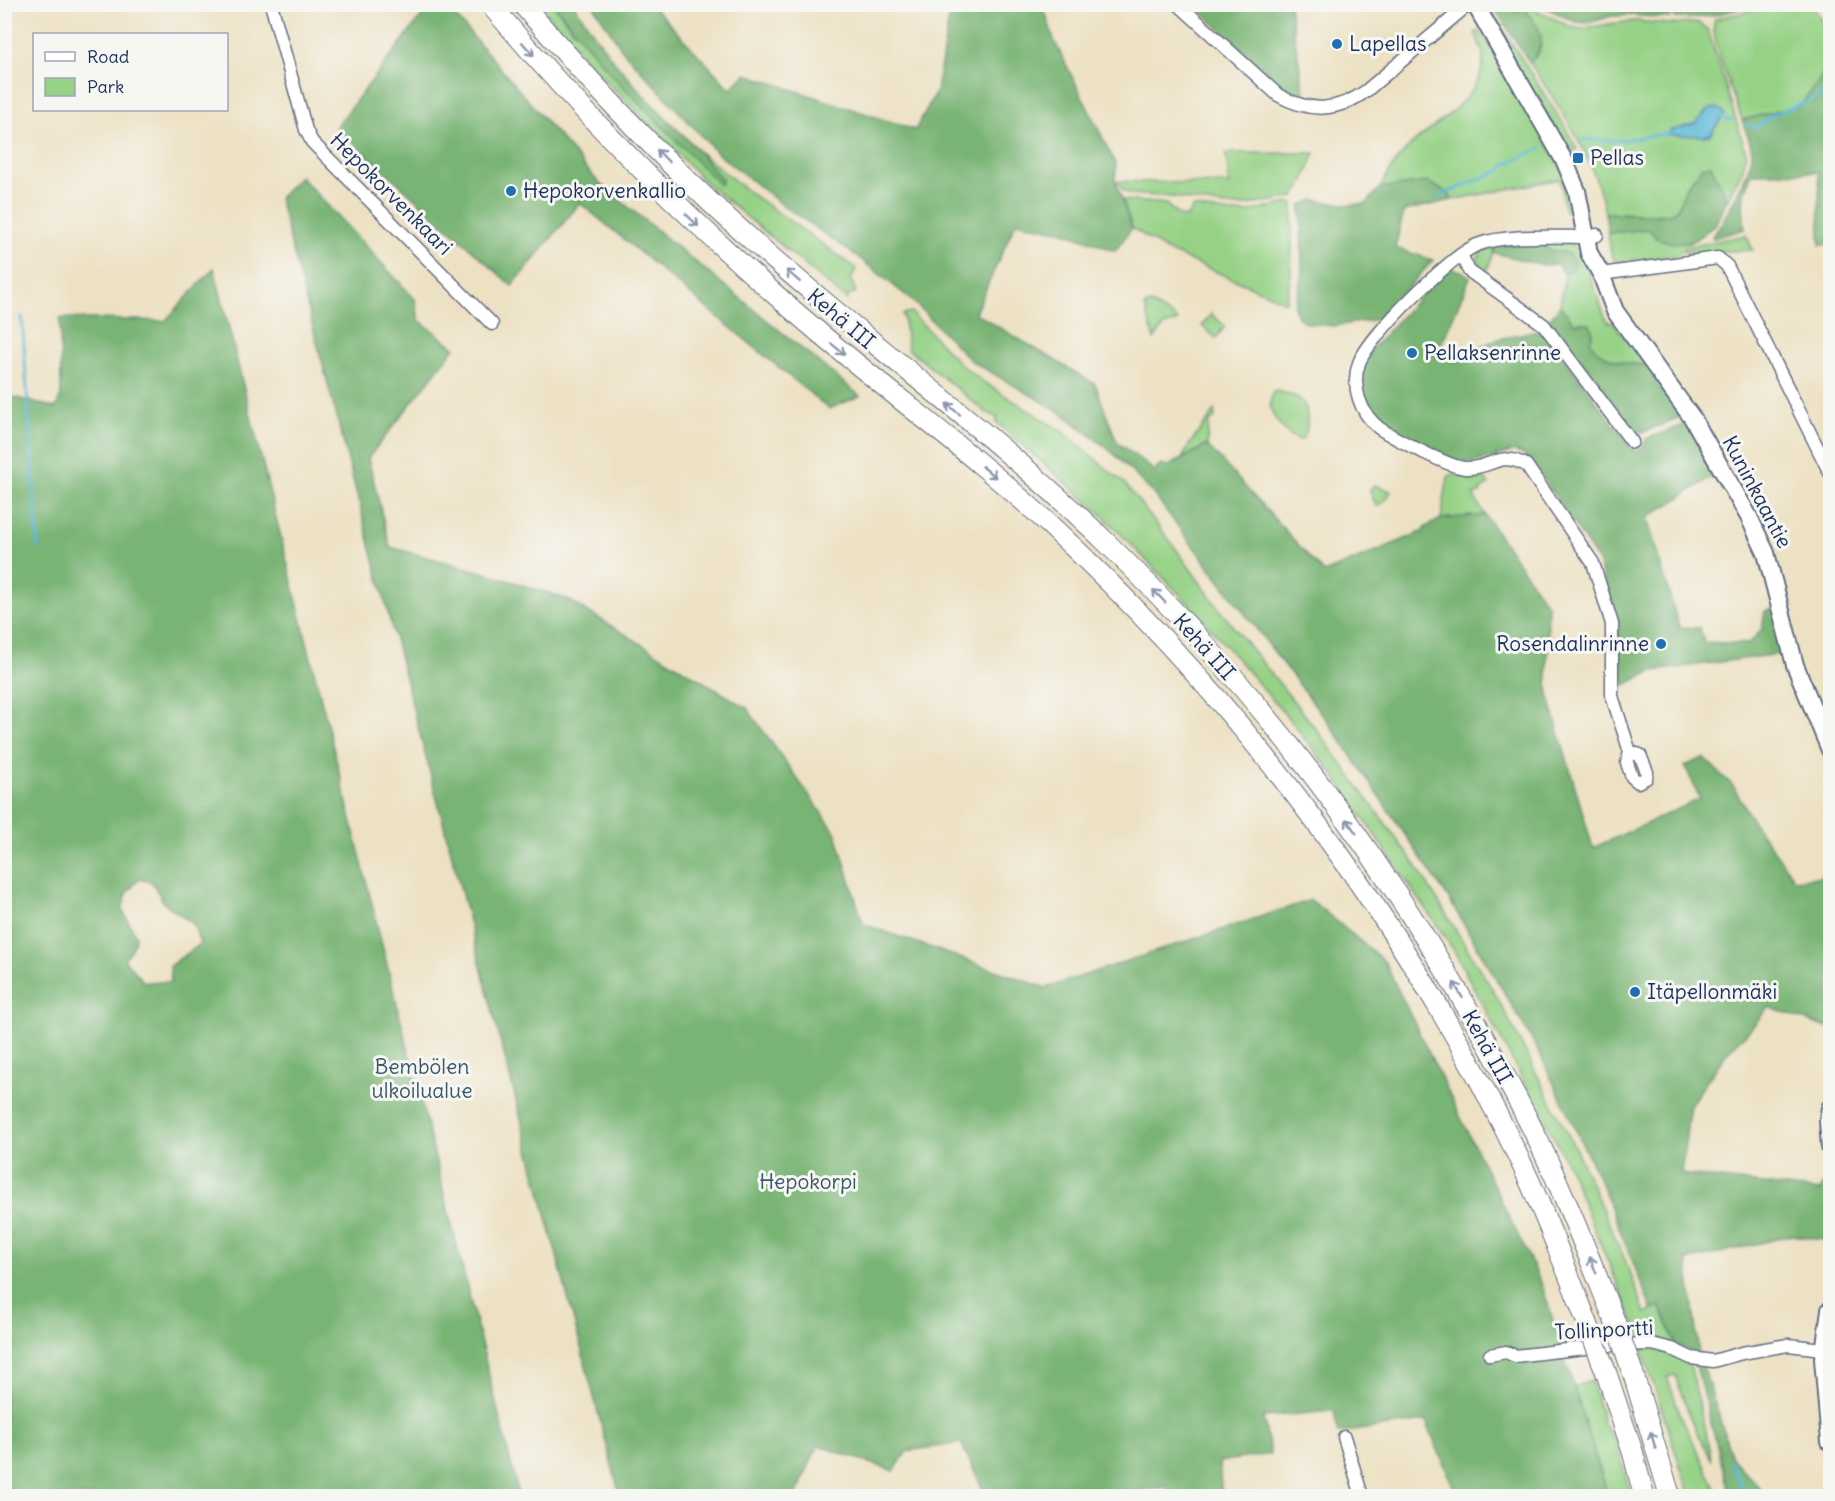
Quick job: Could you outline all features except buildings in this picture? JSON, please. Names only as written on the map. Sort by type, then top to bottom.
[{"type":"highway","name":"Kehä III","points":[[490,4],[557,81],[654,183],[715,242],[827,339],[1048,523],[1139,612],[1240,723],[1301,801],[1366,893],[1453,1034],[1524,1169],[1587,1322],[1644,1497]]},
{"type":"highway","name":"Kehä III","points":[[522,4],[592,83],[720,212],[837,314],[1024,467],[1109,544],[1190,627],[1254,701],[1317,781],[1390,882],[1457,988],[1534,1132],[1579,1231],[1614,1319],[1634,1373],[1670,1497]]},
{"type":"main road","name":"Kuninkaantie","points":[[1475,4],[1565,162],[1577,191],[1592,211],[1591,236],[1601,274],[1615,311],[1693,419],[1749,517],[1766,553],[1778,592],[1795,665],[1830,750]]},
{"type":"main road","points":[[1830,1108],[1828,1121],[1830,1147]]},
{"type":"main road","points":[[1830,1310],[1823,1349],[1830,1442]]},
{"type":"street","name":"Hepokorvenkaari","points":[[271,4],[306,130],[312,142],[492,324]]},
{"type":"street","points":[[1178,4],[1278,95],[1294,104],[1328,109],[1354,100],[1469,4]]},
{"type":"street","points":[[1591,236],[1495,241],[1477,245],[1461,255],[1447,264],[1364,352],[1359,364],[1356,383],[1359,402],[1379,428],[1454,466],[1478,467],[1506,458],[1526,465],[1593,563],[1612,624],[1612,696],[1630,752]]},
{"type":"street","points":[[1461,255],[1469,271],[1544,325],[1632,442]]},
{"type":"street","points":[[1601,274],[1718,258],[1727,266],[1830,473]]},
{"type":"street","name":"Tollinportti","points":[[1490,1355],[1506,1352],[1515,1356],[1611,1345],[1652,1344],[1672,1349],[1691,1358],[1713,1361],[1788,1345],[1823,1349]]},
{"type":"street","points":[[1344,1437],[1362,1497]]},
{"type":"green space","points":[[1544,4],[1670,5],[1670,18],[1631,15],[1611,16],[1589,23],[1576,22],[1542,6]]},
{"type":"green space","points":[[1674,4],[1756,5],[1695,18],[1674,18]]},
{"type":"green space","points":[[430,5],[446,5],[599,183],[860,396],[829,409],[580,203],[512,286],[336,127]]},
{"type":"green space","points":[[539,5],[554,5],[569,25],[722,180],[696,149],[746,190],[856,268],[851,280],[856,292],[849,295],[847,300],[705,182],[603,78]]},
{"type":"green space","points":[[554,5],[574,5],[609,55],[645,97],[694,146],[722,180],[720,185],[610,73]]},
{"type":"green space","points":[[593,5],[652,5],[730,89],[746,74],[915,130],[936,92],[950,13],[949,5],[1043,5],[1054,40],[1116,165],[1115,181],[1132,228],[1115,251],[1068,233],[1016,222],[975,313],[1095,384],[1117,442],[1155,471],[1160,465],[1169,466],[1207,445],[1324,573],[1424,531],[1424,528],[1441,519],[1485,515],[1548,606],[1547,682],[1551,705],[1593,848],[1700,799],[1685,766],[1704,758],[1733,786],[1754,823],[1795,880],[1830,875],[1830,1029],[1769,1007],[1729,1050],[1690,1105],[1681,1174],[1820,1191],[1830,1174],[1830,1241],[1792,1235],[1687,1261],[1699,1354],[1677,1347],[1661,1307],[1652,1310],[1601,1183],[1537,1048],[1449,899],[1331,726],[1151,491],[1111,451],[1057,410],[971,361],[913,301],[858,257],[784,206],[718,154],[623,51]]},
{"type":"green space","points":[[1194,5],[1289,5],[1305,98],[1292,93],[1278,83]]},
{"type":"green space","points":[[1498,5],[1528,6],[1527,13],[1537,25],[1541,37],[1539,50],[1530,63],[1495,9]]},
{"type":"green space","points":[[1776,5],[1812,5],[1827,32],[1831,56],[1829,67],[1800,106],[1742,120],[1718,53],[1715,19]]},
{"type":"green space","points":[[1528,6],[1571,27],[1581,29],[1636,21],[1669,24],[1699,23],[1708,30],[1746,152],[1743,169],[1727,200],[1710,165],[1685,189],[1679,206],[1670,214],[1605,213],[1585,153],[1565,116],[1530,63],[1538,54],[1541,46],[1527,12]],"holes":[[[1706,111],[1721,119],[1710,135],[1668,135],[1670,131],[1699,121]]]},
{"type":"green space","points":[[1489,8],[1577,149],[1571,152],[1560,138],[1483,12]]},
{"type":"green space","points":[[1479,31],[1492,48],[1561,167],[1577,211],[1565,212],[1560,179],[1452,200],[1448,193],[1380,188],[1405,151],[1457,107],[1477,83],[1482,70],[1483,55],[1475,33]]},
{"type":"green space","points":[[1830,65],[1830,244],[1820,245],[1819,172],[1753,173],[1744,193],[1745,229],[1713,238],[1712,236],[1736,196],[1751,160],[1752,152],[1742,120],[1800,106]]},
{"type":"green space","points":[[1226,153],[1315,153],[1301,187],[1294,197],[1243,206],[1224,206],[1174,197],[1131,194],[1123,190],[1115,181],[1229,184]]},
{"type":"green space","points":[[1711,165],[1727,200],[1715,225],[1693,241],[1673,243],[1657,239],[1649,229],[1608,233],[1605,213],[1663,215],[1674,212],[1686,187],[1701,167]]},
{"type":"green space","name":"Hepokorpi","points":[[300,176],[415,299],[419,320],[455,348],[368,458],[390,547],[482,572],[567,599],[747,708],[836,833],[863,924],[1046,988],[1311,900],[1384,961],[1541,1282],[1608,1496],[1549,1496],[1543,1491],[1504,1496],[1457,1496],[1426,1421],[1338,1433],[1334,1411],[1263,1417],[1271,1454],[1219,1462],[1222,1496],[1171,1496],[1168,1487],[1121,1493],[1115,1496],[986,1496],[961,1443],[907,1451],[894,1471],[818,1445],[796,1496],[620,1496],[279,198]]},
{"type":"green space","points":[[1428,182],[1448,193],[1452,200],[1404,211],[1395,248],[1433,260],[1380,319],[1334,326],[1306,323],[1298,317],[1294,307],[1302,277],[1301,205],[1314,200],[1349,205],[1367,203],[1380,188]]},
{"type":"green space","points":[[1123,200],[1166,204],[1177,215],[1183,217],[1187,217],[1193,207],[1230,213],[1293,204],[1291,274],[1286,302],[1168,251],[1132,228]]},
{"type":"green space","points":[[1649,229],[1659,238],[1669,242],[1693,241],[1677,256],[1615,262],[1611,254],[1608,233]]},
{"type":"green space","points":[[1746,235],[1753,250],[1685,253],[1692,246]]},
{"type":"green space","points":[[1542,242],[1571,242],[1571,246],[1580,250],[1605,317],[1609,323],[1612,322],[1647,364],[1624,363],[1607,357],[1594,347],[1590,341],[1593,333],[1582,322],[1574,323],[1560,306],[1565,274],[1570,271],[1563,252],[1549,250],[1542,245]]},
{"type":"green space","points":[[1542,242],[1549,250],[1570,254],[1575,263],[1574,268],[1565,274],[1557,264],[1543,265],[1494,253],[1494,245]]},
{"type":"green space","points":[[1494,245],[1494,253],[1484,277],[1477,259],[1482,249]]},
{"type":"green space","points":[[214,268],[519,1496],[5,1496],[5,395],[56,408],[61,395],[60,318],[165,321]],"holes":[[[139,879],[152,882],[164,903],[194,925],[200,944],[170,966],[171,982],[144,982],[124,959],[132,949],[136,936],[122,909],[127,893]]]},
{"type":"green space","points":[[1449,268],[1461,271],[1470,277],[1437,355],[1456,362],[1494,340],[1542,329],[1633,450],[1637,451],[1643,447],[1646,439],[1688,423],[1717,474],[1647,518],[1679,627],[1700,628],[1704,642],[1749,644],[1762,629],[1765,611],[1775,608],[1784,648],[1779,654],[1653,671],[1618,688],[1618,628],[1598,560],[1544,480],[1524,455],[1514,451],[1472,463],[1455,461],[1391,428],[1374,415],[1365,401],[1360,385],[1362,369],[1370,351]]},
{"type":"green space","points":[[1151,304],[1178,321],[1164,326],[1154,339],[1145,306]]},
{"type":"green space","points":[[1560,306],[1574,323],[1590,325],[1592,336],[1590,341],[1607,357],[1624,363],[1647,364],[1685,415],[1644,432],[1629,430],[1546,324]]},
{"type":"green space","points":[[911,312],[962,366],[1063,432],[1125,484],[1222,613],[1317,730],[1415,864],[1496,995],[1576,1150],[1629,1269],[1645,1313],[1660,1307],[1677,1347],[1641,1340],[1564,1157],[1453,949],[1335,777],[1290,720],[1194,609],[1099,512],[996,422],[998,418],[986,412],[908,349],[903,314]]},
{"type":"green space","points":[[1211,314],[1225,326],[1216,338],[1202,326]]},
{"type":"green space","points":[[1278,391],[1296,397],[1304,404],[1307,427],[1301,440],[1288,433],[1274,416],[1271,399],[1273,392]]},
{"type":"green space","points":[[1215,411],[1215,418],[1209,422],[1207,445],[1182,459],[1189,445]]},
{"type":"green space","points":[[1451,475],[1470,476],[1470,480],[1484,478],[1489,484],[1480,490],[1481,492],[1473,495],[1485,515],[1441,519],[1448,477]]},
{"type":"green space","points":[[1374,485],[1391,491],[1381,504],[1376,506],[1370,490]]},
{"type":"green space","points":[[1654,1348],[1689,1360],[1712,1461],[1691,1420],[1675,1375],[1667,1377],[1681,1417],[1719,1496],[1690,1496],[1642,1349]]},
{"type":"green space","points":[[1695,1362],[1702,1363],[1732,1458],[1767,1496],[1730,1496]]},
{"type":"green space","points":[[1591,1381],[1601,1411],[1602,1422],[1617,1443],[1631,1496],[1608,1496],[1574,1387]]},
{"type":"water","points":[[1711,108],[1718,108],[1725,114],[1710,134],[1704,136],[1668,135],[1670,131],[1694,124]]},
{"type":"waterway","points":[[1747,125],[1756,128],[1773,115],[1825,94]]},
{"type":"waterway","points":[[1722,118],[1731,120]]},
{"type":"waterway","points":[[1583,140],[1623,140],[1671,133]]},
{"type":"waterway","points":[[1442,195],[1501,170],[1506,164],[1542,148]]},
{"type":"waterway","points":[[22,317],[38,548]]},
{"type":"waterway","points":[[1731,1463],[1747,1496]]},
{"type":"place","name":"Lapellas","points":[[1337,44]]},
{"type":"place","name":"Pellas","points":[[1578,158]]},
{"type":"place","name":"Hepokorvenkallio","points":[[511,191]]},
{"type":"place","name":"Pellaksenrinne","points":[[1412,353]]},
{"type":"place","name":"Rosendalinrinne","points":[[1661,644]]},
{"type":"place","name":"Itäpellonmäki","points":[[1635,992]]},
{"type":"park label","name":"Bembölen ulkoilualue","points":[[422,1079]]}]
